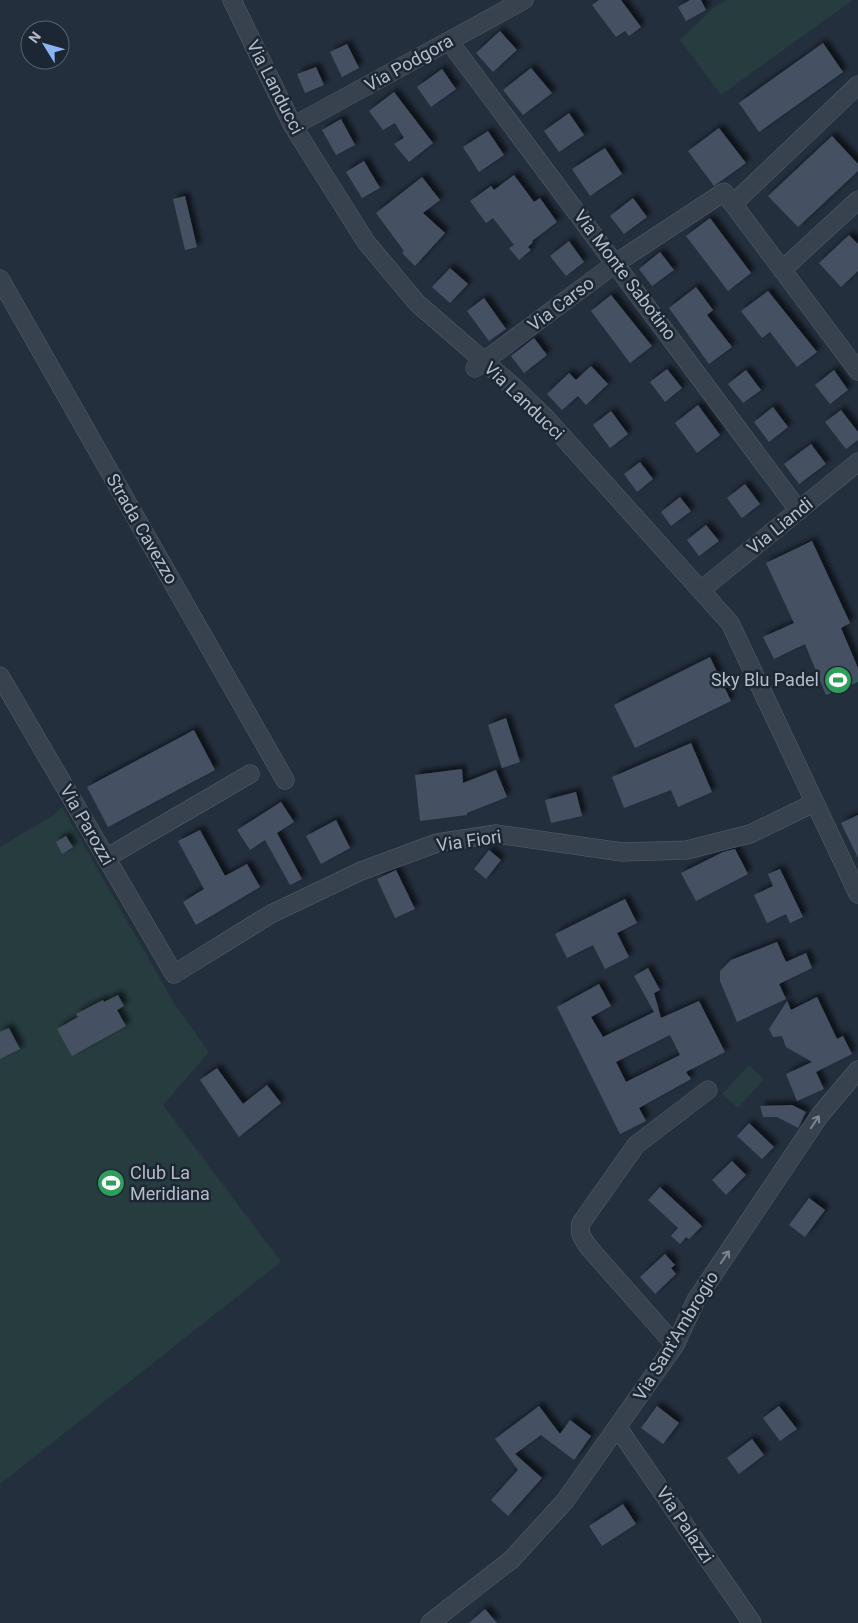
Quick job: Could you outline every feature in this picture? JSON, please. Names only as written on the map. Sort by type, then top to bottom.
[{"type":"street","name":"Via Landucci","points":[[232,0],[293,126],[366,242],[400,286],[479,365],[545,417],[730,623],[858,894]]},
{"type":"street","name":"Via Podgora","points":[[293,126],[524,0]]},
{"type":"street","name":"Via Monte Sabotino","points":[[449,41],[799,511]]},
{"type":"street","name":"Via Carso","points":[[479,365],[616,263],[728,198],[858,85]]},
{"type":"street","points":[[728,198],[858,371]]},
{"type":"street","points":[[782,270],[858,200]]},
{"type":"street","name":"Strada Cavezzo","points":[[0,279],[285,780]]},
{"type":"street","name":"Via Liandi","points":[[701,590],[858,462]]},
{"type":"street","name":"Via Parozzi","points":[[0,676],[174,974]]},
{"type":"street","points":[[106,858],[250,774]]},
{"type":"street","name":"Via Fiori","points":[[174,974],[271,914],[361,871],[436,843],[496,834],[622,852],[686,850],[750,834],[814,803]]},
{"type":"street","name":"Via Sant'Ambrogio","points":[[430,1623],[511,1560],[565,1501],[618,1428],[675,1344],[696,1300],[814,1123],[858,1070]]},
{"type":"street","points":[[675,1344],[591,1250],[582,1238],[579,1229],[580,1223],[636,1145],[708,1090]]},
{"type":"street","name":"Via Palazzi","points":[[618,1428],[752,1623]]},
{"type":"green space","points":[[727,0],[853,0],[721,95],[680,40],[713,8]]},
{"type":"green space","name":"Club La Meridiana","points":[[62,807],[174,1003],[209,1052],[163,1105],[281,1262],[0,1484],[0,847],[55,814]]},
{"type":"green space","points":[[749,1065],[764,1079],[738,1108],[722,1094]]},
{"type":"building","points":[[599,0],[621,0],[641,27],[629,36],[625,31],[616,37],[592,5]]},
{"type":"building","points":[[690,0],[701,0],[706,10],[686,21],[678,7]]},
{"type":"building","points":[[500,31],[517,50],[493,72],[476,53]]},
{"type":"building","points":[[823,43],[843,72],[759,132],[739,103]]},
{"type":"building","points":[[347,44],[359,68],[342,77],[330,52]]},
{"type":"building","points":[[316,67],[324,85],[305,93],[297,74]]},
{"type":"building","points":[[531,68],[552,93],[523,115],[503,90]]},
{"type":"building","points":[[442,69],[456,89],[431,107],[417,87]]},
{"type":"building","points":[[394,92],[433,143],[409,162],[394,144],[404,138],[395,123],[383,130],[369,111]]},
{"type":"building","points":[[569,113],[584,135],[559,152],[544,131]]},
{"type":"building","points":[[341,119],[355,145],[336,155],[322,130]]},
{"type":"building","points":[[719,128],[746,163],[714,186],[688,151]]},
{"type":"building","points":[[488,131],[504,155],[479,172],[463,147]]},
{"type":"building","points":[[832,136],[858,164],[858,171],[798,227],[768,196]]},
{"type":"building","points":[[605,148],[622,174],[590,196],[572,169]]},
{"type":"building","points":[[364,161],[380,188],[362,198],[346,172]]},
{"type":"building","points":[[514,175],[534,202],[540,198],[557,222],[532,241],[528,247],[531,250],[519,260],[509,248],[514,245],[493,218],[486,223],[470,201],[491,186],[494,190]]},
{"type":"building","points":[[422,177],[440,200],[423,213],[445,233],[415,266],[402,253],[404,251],[376,213]]},
{"type":"building","points":[[185,196],[197,247],[185,250],[173,199]]},
{"type":"building","points":[[633,198],[647,217],[624,234],[610,216]]},
{"type":"building","points":[[710,218],[751,273],[728,291],[686,236]]},
{"type":"building","points":[[849,235],[858,244],[858,271],[841,287],[819,263]]},
{"type":"building","points":[[569,241],[584,262],[566,276],[550,256]]},
{"type":"building","points":[[660,252],[674,270],[652,286],[639,269]]},
{"type":"building","points":[[450,268],[468,284],[450,303],[432,287]]},
{"type":"building","points":[[696,287],[713,310],[707,315],[732,347],[709,364],[669,308]]},
{"type":"building","points":[[768,291],[817,352],[797,367],[770,332],[762,338],[741,311]]},
{"type":"building","points":[[611,295],[652,346],[630,363],[591,311]]},
{"type":"building","points":[[484,298],[506,329],[489,341],[467,311]]},
{"type":"building","points":[[534,338],[547,355],[524,373],[511,356]]},
{"type":"building","points":[[591,366],[608,384],[586,405],[578,396],[562,410],[547,394],[569,373],[576,380]]},
{"type":"building","points":[[667,369],[682,388],[665,402],[650,382]]},
{"type":"building","points":[[746,370],[761,390],[743,403],[728,384]]},
{"type":"building","points":[[834,370],[848,390],[830,404],[815,385]]},
{"type":"building","points":[[698,405],[720,435],[697,453],[675,423]]},
{"type":"building","points":[[773,407],[788,427],[769,442],[754,422]]},
{"type":"building","points":[[841,410],[858,432],[858,440],[846,449],[825,422]]},
{"type":"building","points":[[611,411],[628,434],[610,448],[593,425]]},
{"type":"building","points":[[811,444],[826,464],[799,484],[784,464]]},
{"type":"building","points":[[640,462],[653,479],[637,492],[624,474]]},
{"type":"building","points":[[745,484],[760,504],[742,518],[727,498]]},
{"type":"building","points":[[680,497],[691,511],[671,526],[661,512]]},
{"type":"building","points":[[706,525],[719,541],[699,556],[687,540]]},
{"type":"building","points":[[812,541],[850,623],[841,628],[858,668],[858,682],[826,695],[805,644],[774,659],[763,637],[794,623],[766,563]]},
{"type":"building","points":[[710,657],[731,701],[635,748],[614,705]]},
{"type":"building","points":[[506,718],[520,762],[502,768],[488,725]]},
{"type":"building","points":[[194,730],[215,770],[108,827],[87,787]]},
{"type":"building","points":[[691,743],[712,792],[678,807],[671,790],[624,808],[612,777]]},
{"type":"building","points":[[462,769],[463,783],[496,770],[507,797],[467,813],[467,815],[420,821],[415,775]]},
{"type":"building","points":[[576,792],[582,816],[551,823],[545,800]]},
{"type":"building","points":[[281,802],[294,822],[277,833],[302,879],[290,885],[265,840],[250,850],[237,830]]},
{"type":"building","points":[[858,815],[858,858],[841,823]]},
{"type":"building","points":[[336,820],[350,848],[321,864],[306,836]]},
{"type":"building","points":[[200,830],[225,876],[247,864],[260,887],[196,925],[183,902],[204,889],[178,841]]},
{"type":"building","points":[[66,836],[73,847],[62,854],[56,842]]},
{"type":"building","points":[[735,849],[748,874],[696,901],[681,873],[723,852]]},
{"type":"building","points":[[489,850],[501,860],[486,879],[474,869]]},
{"type":"building","points":[[780,869],[803,917],[790,923],[786,914],[767,923],[754,895],[773,886],[768,874]]},
{"type":"building","points":[[396,870],[415,909],[395,918],[377,879]]},
{"type":"building","points":[[625,899],[637,923],[617,933],[629,957],[605,969],[593,945],[567,958],[555,934]]},
{"type":"building","points":[[777,942],[786,962],[806,953],[812,968],[779,984],[786,999],[737,1022],[720,981],[720,971],[731,960]]},
{"type":"building","points":[[648,968],[660,990],[654,993],[661,1018],[699,1001],[725,1052],[686,1072],[691,1079],[639,1108],[646,1121],[620,1134],[557,1007],[599,984],[611,1006],[591,1017],[603,1037],[654,1012],[634,976]],"holes":[[[670,1035],[680,1055],[626,1082],[616,1062]]]},
{"type":"building","points":[[118,995],[124,1006],[117,1010],[126,1026],[72,1056],[57,1029],[78,1017],[76,1014],[103,1000],[104,1002]]},
{"type":"building","points":[[817,997],[837,1039],[843,1036],[852,1054],[816,1072],[824,1089],[797,1101],[786,1074],[812,1062],[786,1047],[782,1036],[773,1037],[769,1029],[787,1001],[791,1010]]},
{"type":"building","points":[[9,1028],[20,1049],[0,1059],[0,1032]]},
{"type":"building","points":[[217,1068],[243,1104],[267,1085],[281,1103],[239,1137],[200,1080]]},
{"type":"building","points":[[792,1105],[806,1112],[798,1128],[777,1117],[763,1117],[760,1106]]},
{"type":"building","points":[[749,1123],[774,1147],[762,1159],[737,1136]]},
{"type":"building","points":[[732,1161],[746,1175],[726,1195],[712,1180]]},
{"type":"building","points":[[660,1187],[702,1226],[689,1239],[686,1237],[680,1244],[671,1236],[678,1228],[648,1200]]},
{"type":"building","points":[[809,1198],[825,1210],[805,1237],[789,1225]]},
{"type":"building","points":[[665,1254],[675,1265],[671,1268],[676,1274],[655,1294],[640,1277]]},
{"type":"building","points":[[539,1406],[560,1434],[570,1420],[591,1436],[574,1460],[541,1435],[515,1454],[542,1478],[508,1516],[491,1500],[518,1470],[495,1439]]},
{"type":"building","points":[[657,1406],[679,1423],[663,1444],[641,1428]]},
{"type":"building","points":[[779,1406],[797,1429],[780,1441],[763,1418]]},
{"type":"building","points":[[752,1439],[764,1455],[739,1474],[727,1458]]},
{"type":"building","points":[[623,1504],[636,1524],[602,1546],[589,1526]]},
{"type":"building","points":[[485,1609],[497,1623],[469,1623]]},
{"type":"place","name":"Sky Blu Padel","points":[[838,680]]},
{"type":"place","name":"Club La Meridiana","points":[[111,1183]]}]
